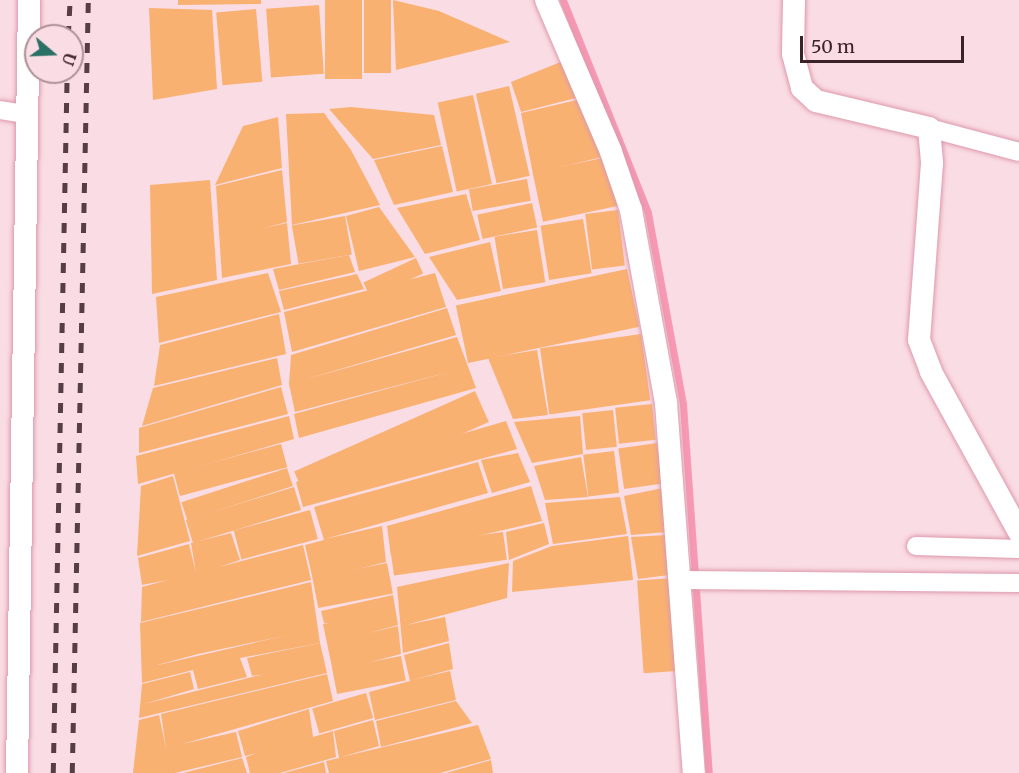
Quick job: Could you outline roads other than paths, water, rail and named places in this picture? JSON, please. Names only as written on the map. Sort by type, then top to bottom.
[{"type":"street","points":[[17,773],[28,0]]},
{"type":"street","points":[[546,0],[611,152],[631,210],[666,403],[683,580],[694,773]]},
{"type":"street","points":[[794,0],[793,54],[802,88],[816,101],[1019,152]]},
{"type":"street","points":[[0,110],[25,114]]},
{"type":"street","points":[[929,128],[932,163],[919,340],[931,372],[1019,532]]},
{"type":"street","points":[[916,546],[1019,549]]},
{"type":"street","points":[[683,580],[1019,583]]},
{"type":"waterway","points":[[563,0],[648,213],[683,404],[709,773]]},
{"type":"railway","points":[[69,24],[70,0]]},
{"type":"railway","points":[[72,773],[88,0]]},
{"type":"railway","points":[[53,773],[67,84]]}]
